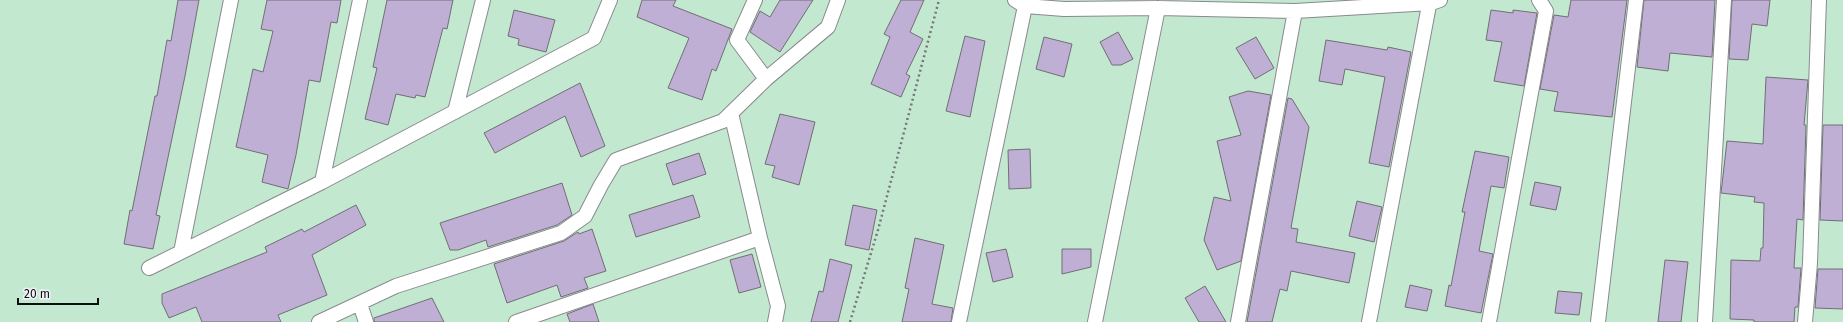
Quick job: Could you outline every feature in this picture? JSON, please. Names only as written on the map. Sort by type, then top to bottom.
[{"type":"lane","points":[[181,252],[231,0]]},
{"type":"lane","points":[[322,182],[360,0]]},
{"type":"lane","points":[[455,112],[483,0]]},
{"type":"lane","points":[[149,268],[322,182],[594,38],[610,0]]},
{"type":"lane","points":[[755,0],[737,40],[766,79]]},
{"type":"lane","points":[[319,322],[396,286],[561,232],[585,216],[616,160],[723,121],[766,79],[828,27],[838,0]]},
{"type":"lane","points":[[1489,322],[1546,11],[1539,0]]},
{"type":"lane","points":[[1598,322],[1636,0]]},
{"type":"lane","points":[[1704,322],[1724,0]]},
{"type":"lane","points":[[1805,322],[1810,263],[1819,0]]},
{"type":"lane","points":[[959,322],[1020,3],[1064,9],[1158,8],[1295,11],[1434,1],[1369,322]]},
{"type":"lane","points":[[1095,322],[1158,8]]},
{"type":"lane","points":[[1238,322],[1295,11]]},
{"type":"lane","points":[[731,113],[760,238],[778,306],[775,322]]},
{"type":"lane","points":[[516,322],[760,238]]},
{"type":"lane","points":[[360,304],[366,322]]},
{"type":"path","points":[[850,322],[880,223],[939,0]]},
{"type":"green space","points":[[0,0],[1843,0],[1843,322],[0,322]]},
{"type":"building","points":[[178,0],[199,0],[156,215],[160,216],[153,249],[124,244],[155,96],[157,96],[167,40],[171,41]]},
{"type":"building","points":[[267,0],[341,0],[337,23],[331,22],[320,82],[309,80],[296,155],[288,189],[262,182],[268,155],[236,147],[253,69],[263,72],[273,31],[261,29]]},
{"type":"building","points":[[387,0],[453,0],[447,29],[443,28],[425,97],[416,95],[415,98],[396,94],[388,125],[365,119],[377,68],[373,67]]},
{"type":"building","points":[[642,0],[676,0],[673,6],[732,29],[716,71],[712,69],[702,100],[668,88],[689,38],[637,17]]},
{"type":"building","points":[[780,0],[813,0],[780,52],[750,32],[760,11],[770,17]]},
{"type":"building","points":[[901,0],[924,0],[910,32],[923,39],[906,74],[910,76],[901,97],[871,84],[890,37],[884,34]]},
{"type":"building","points":[[1571,0],[1627,0],[1612,117],[1554,111],[1558,92],[1540,89],[1554,15],[1568,17]]},
{"type":"building","points":[[1644,0],[1715,0],[1712,57],[1670,53],[1668,71],[1637,67]]},
{"type":"building","points":[[1732,0],[1770,0],[1767,26],[1752,24],[1748,60],[1729,59]]},
{"type":"building","points":[[514,10],[555,20],[546,52],[518,45],[519,39],[508,36]]},
{"type":"building","points":[[1491,10],[1513,13],[1513,10],[1537,13],[1524,86],[1494,81],[1502,42],[1486,40]]},
{"type":"building","points":[[1118,32],[1133,59],[1121,65],[1112,65],[1100,42]]},
{"type":"building","points":[[965,36],[985,41],[970,117],[946,111]]},
{"type":"building","points":[[1044,37],[1072,44],[1064,77],[1036,69]]},
{"type":"building","points":[[1256,37],[1274,68],[1255,79],[1236,48]]},
{"type":"building","points":[[1326,40],[1387,50],[1388,47],[1411,52],[1389,167],[1369,163],[1385,77],[1345,69],[1342,85],[1319,81]]},
{"type":"building","points":[[1766,77],[1808,80],[1804,125],[1806,125],[1803,220],[1797,219],[1794,268],[1801,268],[1798,307],[1795,307],[1794,322],[1754,322],[1754,320],[1730,319],[1731,260],[1760,261],[1761,248],[1763,248],[1764,203],[1754,202],[1755,197],[1721,193],[1727,141],[1763,144]]},
{"type":"building","points":[[580,83],[605,146],[581,157],[565,116],[495,153],[484,133]]},
{"type":"building","points":[[1248,91],[1271,95],[1241,261],[1217,270],[1204,240],[1214,197],[1231,201],[1217,141],[1241,135],[1229,97]]},
{"type":"building","points":[[1288,98],[1292,99],[1309,127],[1291,228],[1298,229],[1296,242],[1355,253],[1349,283],[1291,271],[1287,291],[1280,289],[1272,322],[1247,322]]},
{"type":"building","points":[[780,114],[815,122],[799,185],[772,177],[775,166],[765,164]]},
{"type":"building","points":[[1823,125],[1843,125],[1843,221],[1820,220]]},
{"type":"building","points":[[1030,149],[1031,188],[1009,189],[1008,150]]},
{"type":"building","points":[[1475,151],[1509,157],[1504,188],[1491,186],[1479,251],[1493,254],[1481,313],[1445,306],[1449,285],[1451,286],[1465,212],[1462,212]]},
{"type":"building","points":[[699,153],[706,174],[673,185],[666,164]]},
{"type":"building","points":[[1535,182],[1561,187],[1556,210],[1530,205]]},
{"type":"building","points":[[562,183],[572,215],[557,225],[488,247],[486,240],[458,250],[450,250],[440,223]]},
{"type":"building","points":[[693,195],[700,217],[636,237],[629,215]]},
{"type":"building","points":[[1357,201],[1382,207],[1374,242],[1349,236]]},
{"type":"building","points":[[356,205],[366,225],[312,255],[327,295],[278,315],[281,322],[202,322],[196,307],[169,318],[162,303],[162,294],[267,252],[265,247],[302,229],[304,232]]},
{"type":"building","points":[[853,205],[877,210],[869,250],[845,245]]},
{"type":"building","points":[[592,229],[606,271],[584,278],[588,288],[561,297],[557,285],[507,303],[494,264],[564,241],[578,232],[579,234]]},
{"type":"building","points":[[915,238],[944,245],[932,304],[953,308],[951,322],[902,322],[909,289],[905,288]]},
{"type":"building","points":[[1006,249],[1013,277],[993,282],[986,253]]},
{"type":"building","points":[[1062,249],[1091,249],[1091,267],[1062,274]]},
{"type":"building","points":[[752,254],[761,287],[739,293],[730,260]]},
{"type":"building","points":[[830,259],[852,265],[838,322],[811,322],[819,291],[823,292]]},
{"type":"building","points":[[1665,260],[1688,262],[1681,322],[1658,322]]},
{"type":"building","points":[[1818,269],[1843,269],[1843,309],[1815,308]]},
{"type":"building","points":[[1410,285],[1432,290],[1427,311],[1405,307]]},
{"type":"building","points":[[1205,286],[1226,322],[1199,322],[1185,298]]},
{"type":"building","points":[[1558,291],[1582,293],[1579,315],[1555,313]]},
{"type":"building","points":[[432,298],[444,322],[374,322],[374,318]]},
{"type":"building","points":[[593,304],[599,322],[570,322],[567,314]]}]
